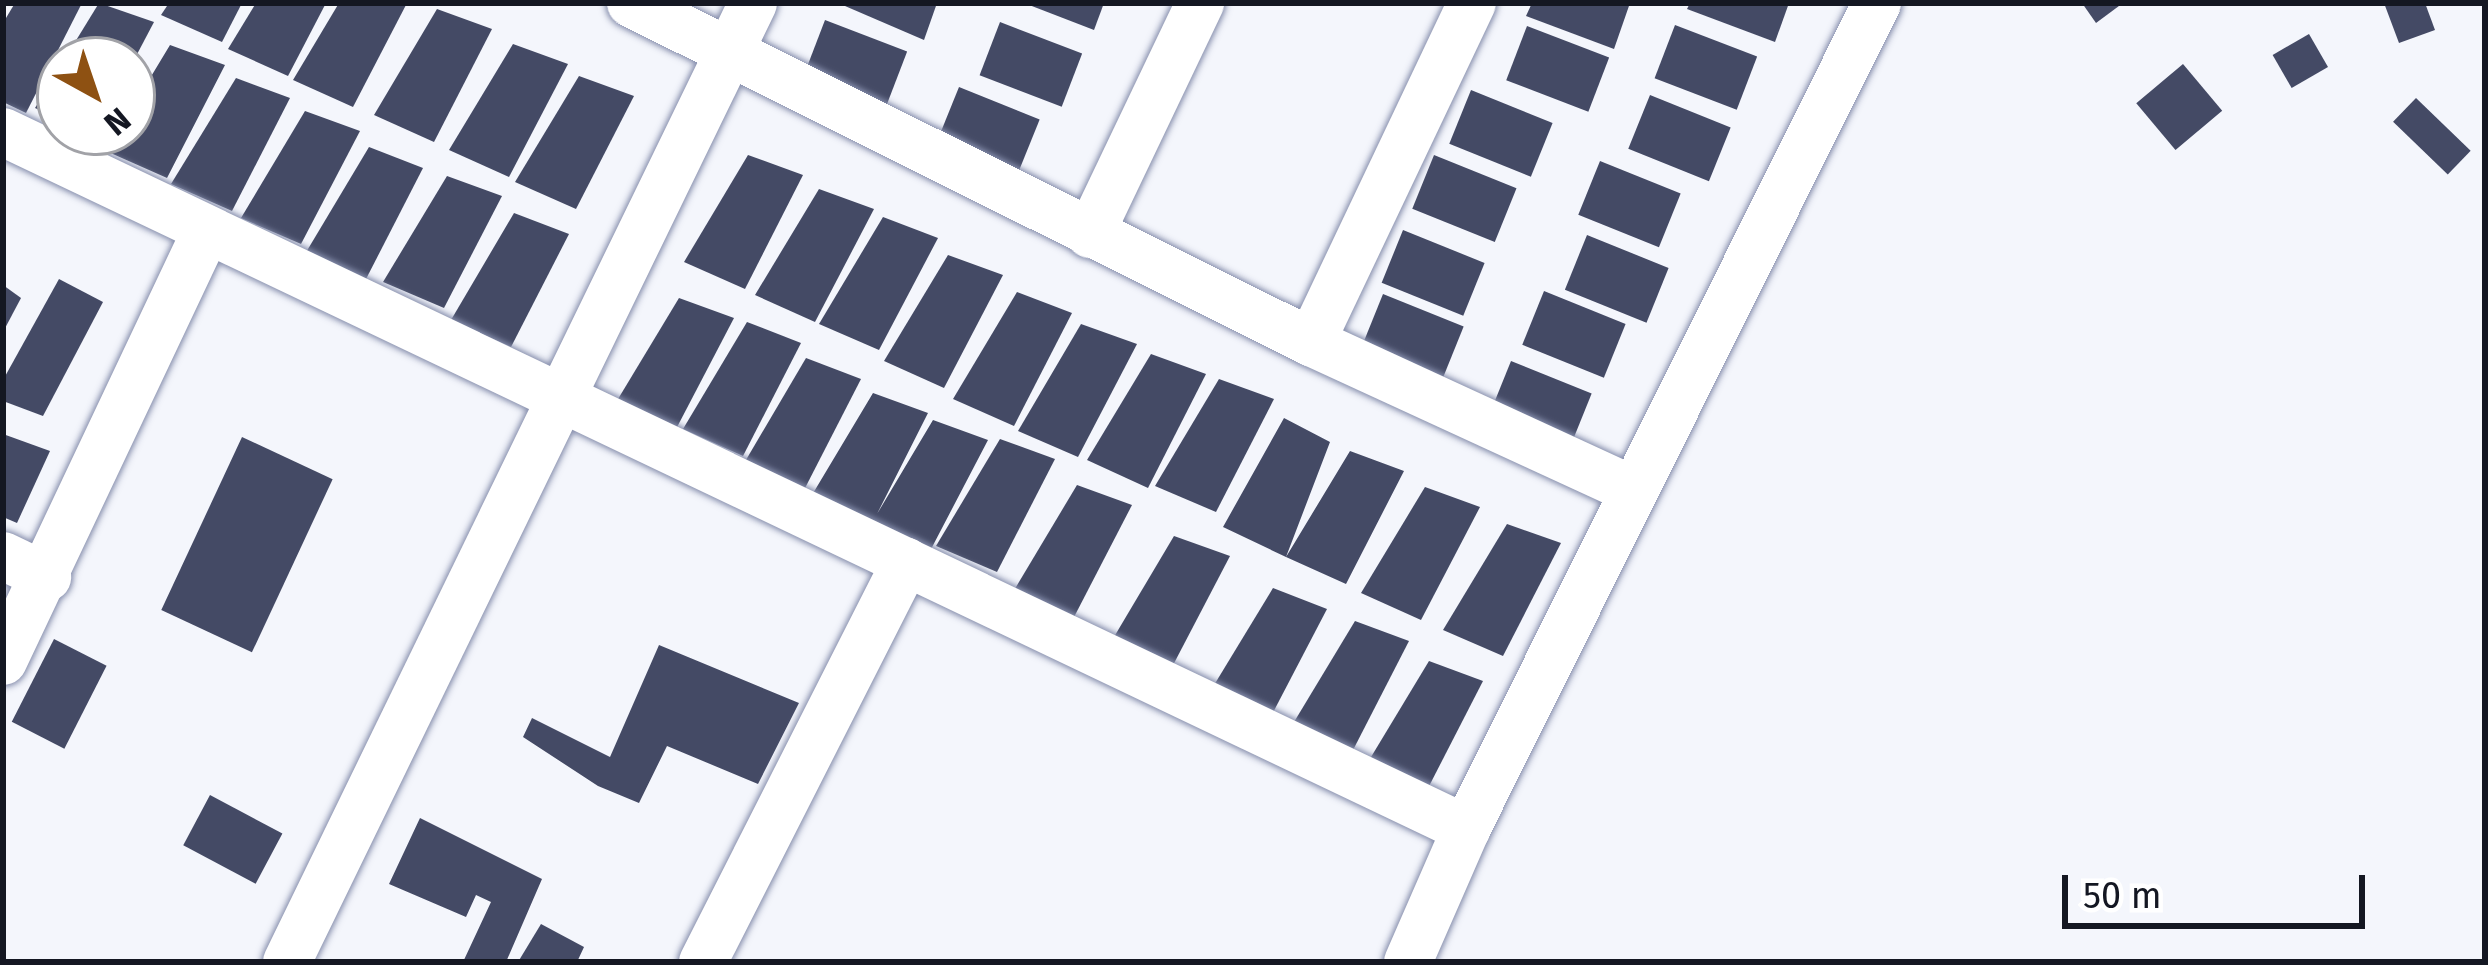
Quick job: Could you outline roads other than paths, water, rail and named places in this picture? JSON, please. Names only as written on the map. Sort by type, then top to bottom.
[{"type":"street","points":[[631,3],[1311,342],[1633,490]]},
{"type":"street","points":[[286,962],[557,394],[753,3]]},
{"type":"street","points":[[1090,234],[1200,3]]},
{"type":"street","points":[[1311,342],[1472,3]]},
{"type":"street","points":[[1408,962],[1466,829],[1877,3]]},
{"type":"street","points":[[3,132],[1466,829]]},
{"type":"street","points":[[3,661],[207,230]]},
{"type":"street","points":[[3,556],[46,577]]},
{"type":"street","points":[[703,962],[906,562]]}]
